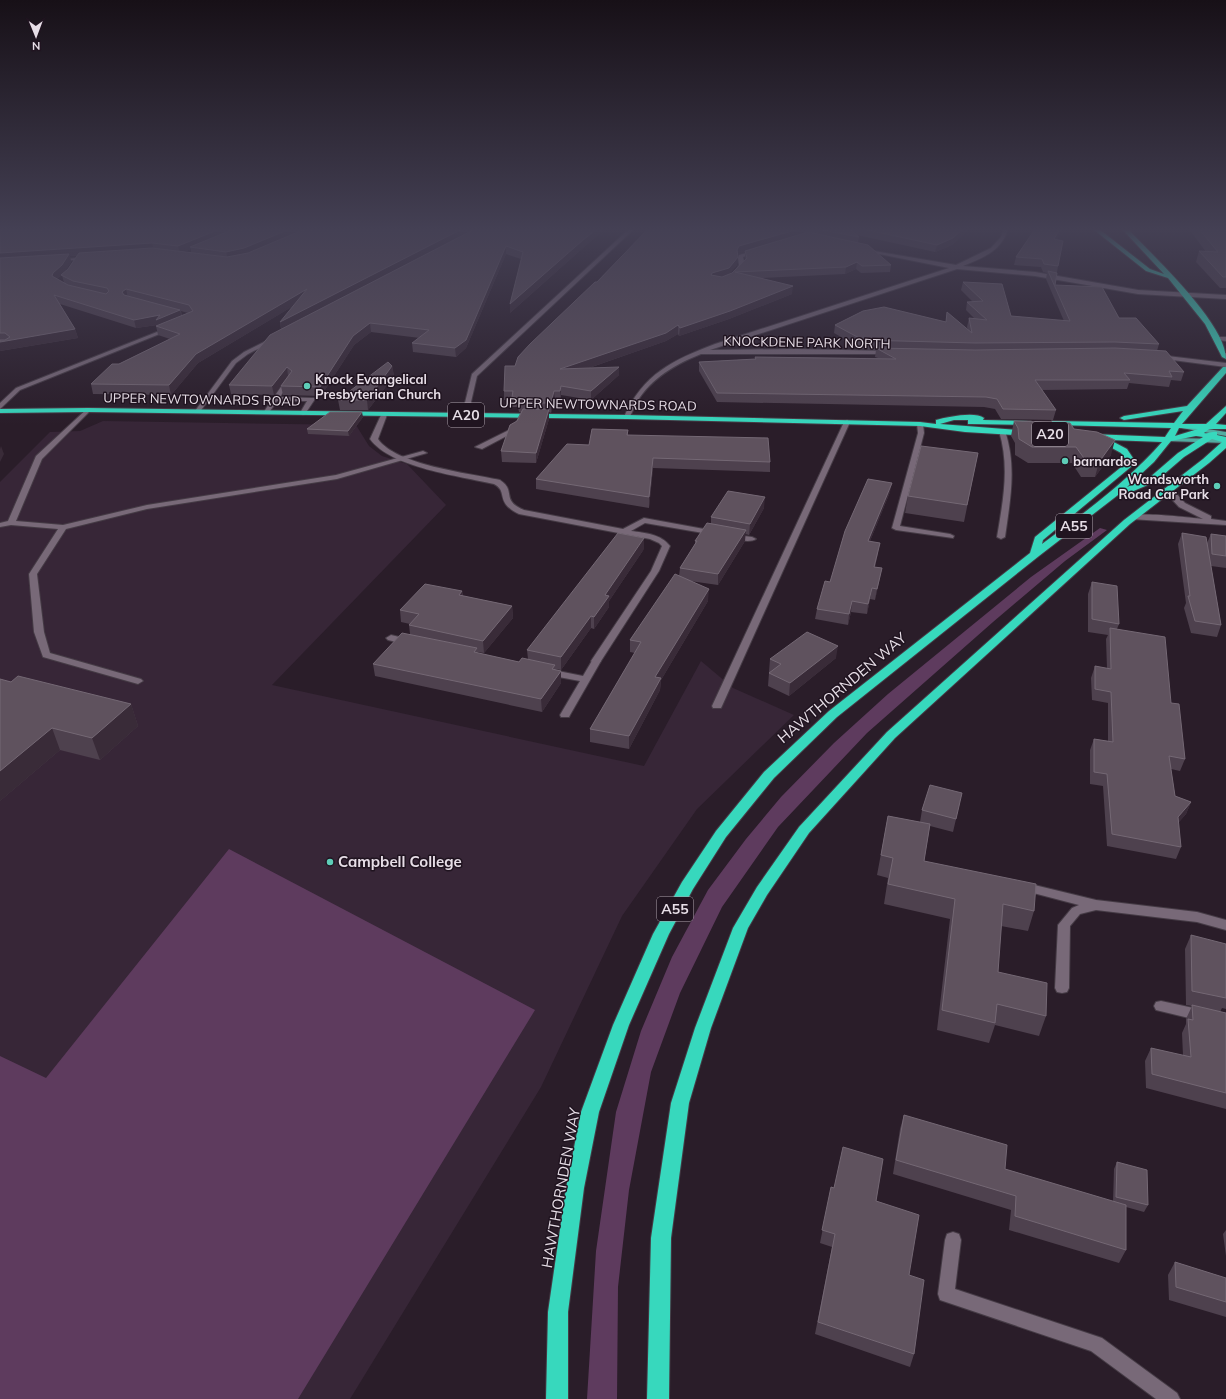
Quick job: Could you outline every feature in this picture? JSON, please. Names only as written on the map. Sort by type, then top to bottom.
[{"type":"highway","points":[[1185,295],[1222,339],[1226,356]]},
{"type":"highway","name":"A55","points":[[1172,433],[1190,408],[1226,369]]},
{"type":"highway","points":[[1043,425],[1125,418],[1190,408]]},
{"type":"highway","points":[[1112,496],[1152,480],[1206,434],[1226,408]]},
{"type":"highway","name":"UPPER NEWTOWNARDS ROAD","points":[[0,411],[88,410],[627,417],[920,424],[980,423],[1002,426],[1043,425]]},
{"type":"highway","points":[[935,423],[954,418],[1172,433],[1226,433]]},
{"type":"highway","name":"UPPER NEWTOWNARDS ROAD","points":[[935,423],[965,430],[1002,431],[1043,425]]},
{"type":"highway","points":[[1206,434],[1226,427]]},
{"type":"highway","points":[[1035,554],[1038,539],[1128,466],[1131,461],[1124,451],[1117,445],[1109,441],[1088,436],[1172,433],[1206,434],[1226,441]]},
{"type":"highway","name":"HAWTHORNDEN WAY","points":[[557,1399],[558,1312],[575,1188],[590,1112],[621,1025],[661,934],[687,886],[721,834],[769,774],[834,714],[1035,554],[1112,496],[1151,460],[1172,433]]},
{"type":"highway","name":"A55","points":[[658,1399],[661,1238],[680,1103],[703,1028],[741,928],[762,892],[804,830],[891,735],[1133,517],[1206,461],[1226,441]]},
{"type":"highway","points":[[1206,461],[1226,455]]},
{"type":"street","points":[[465,415],[474,375],[561,294]]},
{"type":"street","points":[[627,417],[635,397],[642,388],[664,370],[700,352],[875,294]]},
{"type":"street","points":[[1174,294],[1226,297]]},
{"type":"street","points":[[0,407],[18,389],[178,325]]},
{"type":"street","points":[[196,412],[234,362],[246,353],[281,336]]},
{"type":"street","name":"KNOCKDENE PARK NORTH","points":[[700,352],[796,351],[897,354]]},
{"type":"street","points":[[1151,356],[1226,365]]},
{"type":"street","points":[[266,413],[289,379]]},
{"type":"street","points":[[275,399],[312,399],[303,413]]},
{"type":"street","points":[[11,522],[39,458],[88,410]]},
{"type":"street","points":[[384,415],[374,439],[377,444],[401,459],[502,484],[506,489],[505,499],[509,506],[522,512],[652,537],[662,541],[666,546],[655,571],[596,661],[565,715]]},
{"type":"street","points":[[479,447],[514,430],[520,416]]},
{"type":"street","points":[[717,706],[847,422]]},
{"type":"street","points":[[920,424],[921,433],[896,528],[950,536]]},
{"type":"street","points":[[1001,537],[1010,475],[1009,453],[1002,431]]},
{"type":"street","points":[[0,525],[11,522],[62,527],[147,507],[337,478],[423,453]]},
{"type":"street","points":[[1168,490],[1182,505],[1217,521]]},
{"type":"street","points":[[1133,517],[1217,521],[1226,523]]},
{"type":"street","points":[[623,532],[644,520],[752,539]]},
{"type":"street","points":[[62,527],[33,574],[39,632],[46,655],[138,681]]},
{"type":"street","points":[[391,638],[422,645]]},
{"type":"street","points":[[539,670],[586,679]]},
{"type":"street","points":[[1014,884],[1096,904],[1197,917],[1226,925]]},
{"type":"street","points":[[1062,988],[1064,925],[1076,911],[1096,904]]},
{"type":"street","points":[[1161,1006],[1226,1021]]},
{"type":"street","points":[[953,1240],[946,1294],[1096,1344],[1171,1399]]},
{"type":"shaded area","name":"Campbell College","points":[[103,421],[356,425],[369,446],[382,456],[407,464],[446,505],[272,685],[644,766],[701,661],[733,688],[794,715],[697,809],[622,916],[541,1087],[350,1399],[0,1399],[0,482],[50,432],[80,431]]},
{"type":"shaded area","points":[[1100,528],[1107,530],[1065,561],[867,733],[778,827],[722,907],[680,993],[651,1072],[629,1190],[618,1287],[617,1399],[587,1399],[596,1251],[616,1112],[641,1031],[672,957],[708,890],[746,839],[781,797],[834,743],[888,694],[1031,577]]},
{"type":"shaded area","points":[[229,849],[535,1010],[298,1399],[0,1399],[0,1056],[46,1078]]},
{"type":"building","points":[[0,294],[124,294],[180,310],[156,320],[160,315],[134,320],[54,295],[75,329],[0,342],[0,340],[5,340],[10,337],[5,333],[0,333]]},
{"type":"building","points":[[147,294],[298,294],[196,354],[169,385],[91,384],[112,364],[119,364],[180,334],[156,326],[193,311],[189,305]]},
{"type":"building","points":[[303,294],[334,294],[280,322]]},
{"type":"building","points":[[349,294],[485,294],[466,340],[455,348],[412,343],[429,330],[370,323],[353,336],[320,387],[281,386],[292,371],[287,367],[272,386],[229,385],[270,335]]},
{"type":"building","points":[[512,294],[521,294],[510,304]]},
{"type":"building","points":[[582,294],[772,294],[730,311],[680,328],[678,325],[666,333],[560,369],[619,367],[591,391],[561,386],[560,391],[554,391],[551,403],[518,403],[520,398],[512,397],[513,391],[504,391],[505,366],[515,366],[518,357]]},
{"type":"building","points":[[976,294],[1005,294],[1011,316],[1070,321],[1058,294],[1106,294],[1119,318],[1136,318],[1159,344],[1115,342],[975,343],[863,340],[835,325],[863,311],[884,307],[946,322],[947,312],[972,333],[969,318],[987,320],[967,302],[983,301]]},
{"type":"building","points":[[876,348],[975,350],[1115,348],[1166,351],[1184,372],[1169,371],[1172,377],[1124,373],[1130,380],[1035,380],[1056,410],[1003,409],[997,399],[986,397],[717,393],[699,362],[756,359],[755,357],[896,359]]},
{"type":"building","points":[[388,362],[392,366],[367,400],[338,400]]},
{"type":"building","points":[[523,409],[549,409],[536,453],[501,451],[510,425],[517,421]]},
{"type":"building","points":[[330,412],[362,412],[348,431],[307,429]]},
{"type":"building","points":[[1014,421],[1070,423],[1074,429],[1097,432],[1115,440],[1099,462],[1086,461],[1076,447],[1032,447],[1019,439],[1018,428]]},
{"type":"building","points":[[592,429],[628,430],[627,435],[768,438],[770,462],[653,458],[649,497],[536,479],[567,444],[589,445]]},
{"type":"building","points":[[921,446],[978,453],[967,505],[908,496]]},
{"type":"building","points":[[868,479],[892,483],[868,541],[880,543],[874,567],[882,568],[877,589],[872,588],[868,604],[852,601],[849,614],[817,609],[825,581],[830,582],[845,531]]},
{"type":"building","points":[[728,491],[765,497],[750,524],[711,517]]},
{"type":"building","points":[[707,523],[746,530],[718,574],[680,568],[697,541],[695,541]]},
{"type":"building","points":[[618,533],[644,538],[605,595],[609,596],[594,617],[591,616],[561,657],[527,650]]},
{"type":"building","points":[[1182,533],[1206,537],[1221,625],[1195,621],[1188,596],[1190,596]]},
{"type":"building","points":[[1211,534],[1226,536],[1226,556],[1212,554]]},
{"type":"building","points":[[675,574],[709,589],[655,677],[661,678],[629,736],[590,729],[641,642],[630,640]]},
{"type":"building","points":[[1092,582],[1117,586],[1119,624],[1092,619]]},
{"type":"building","points":[[425,584],[462,591],[459,595],[512,606],[483,641],[409,625],[419,614],[400,610]]},
{"type":"building","points":[[1110,628],[1165,637],[1171,703],[1179,704],[1185,759],[1169,756],[1175,796],[1191,802],[1178,817],[1181,847],[1112,834],[1107,774],[1094,772],[1094,739],[1113,742],[1111,692],[1095,689],[1095,666],[1111,669]]},
{"type":"building","points":[[807,632],[838,646],[790,683],[769,673],[781,664],[770,659]]},
{"type":"building","points":[[402,633],[477,648],[474,652],[519,662],[522,658],[555,665],[552,669],[561,671],[541,699],[373,664]]},
{"type":"building","points":[[18,676],[131,704],[92,738],[52,728],[0,771],[0,679],[11,682]]},
{"type":"building","points":[[930,785],[962,793],[956,819],[922,810]]},
{"type":"building","points":[[888,816],[930,824],[924,861],[1036,884],[1034,911],[1003,904],[998,972],[1047,983],[1046,1016],[997,1004],[995,1023],[942,1010],[955,899],[888,884],[893,858],[881,855]]},
{"type":"building","points":[[1191,935],[1226,944],[1226,998],[1192,991]]},
{"type":"building","points":[[1192,1005],[1226,1013],[1226,1093],[1152,1074],[1151,1048],[1191,1057],[1188,1019],[1193,1020]]},
{"type":"building","points":[[904,1115],[1007,1145],[1005,1169],[1126,1205],[1126,1250],[1015,1216],[1016,1196],[896,1160]]},
{"type":"building","points":[[843,1147],[883,1159],[876,1201],[919,1215],[909,1275],[924,1280],[914,1354],[818,1322],[835,1234],[822,1230],[831,1187],[834,1188]]},
{"type":"building","points":[[1117,1162],[1147,1170],[1148,1205],[1116,1197]]},
{"type":"building","points":[[1175,1262],[1226,1278],[1226,1302],[1176,1287]]},
{"type":"place","name":"Knock Evangelical Presbyterian Church","points":[[307,386]]},
{"type":"place","name":"barnardos","points":[[1065,461]]},
{"type":"place","name":"Wandsworth Road Car Park","points":[[1217,486]]},
{"type":"place","name":"Campbell College","points":[[330,862]]}]
